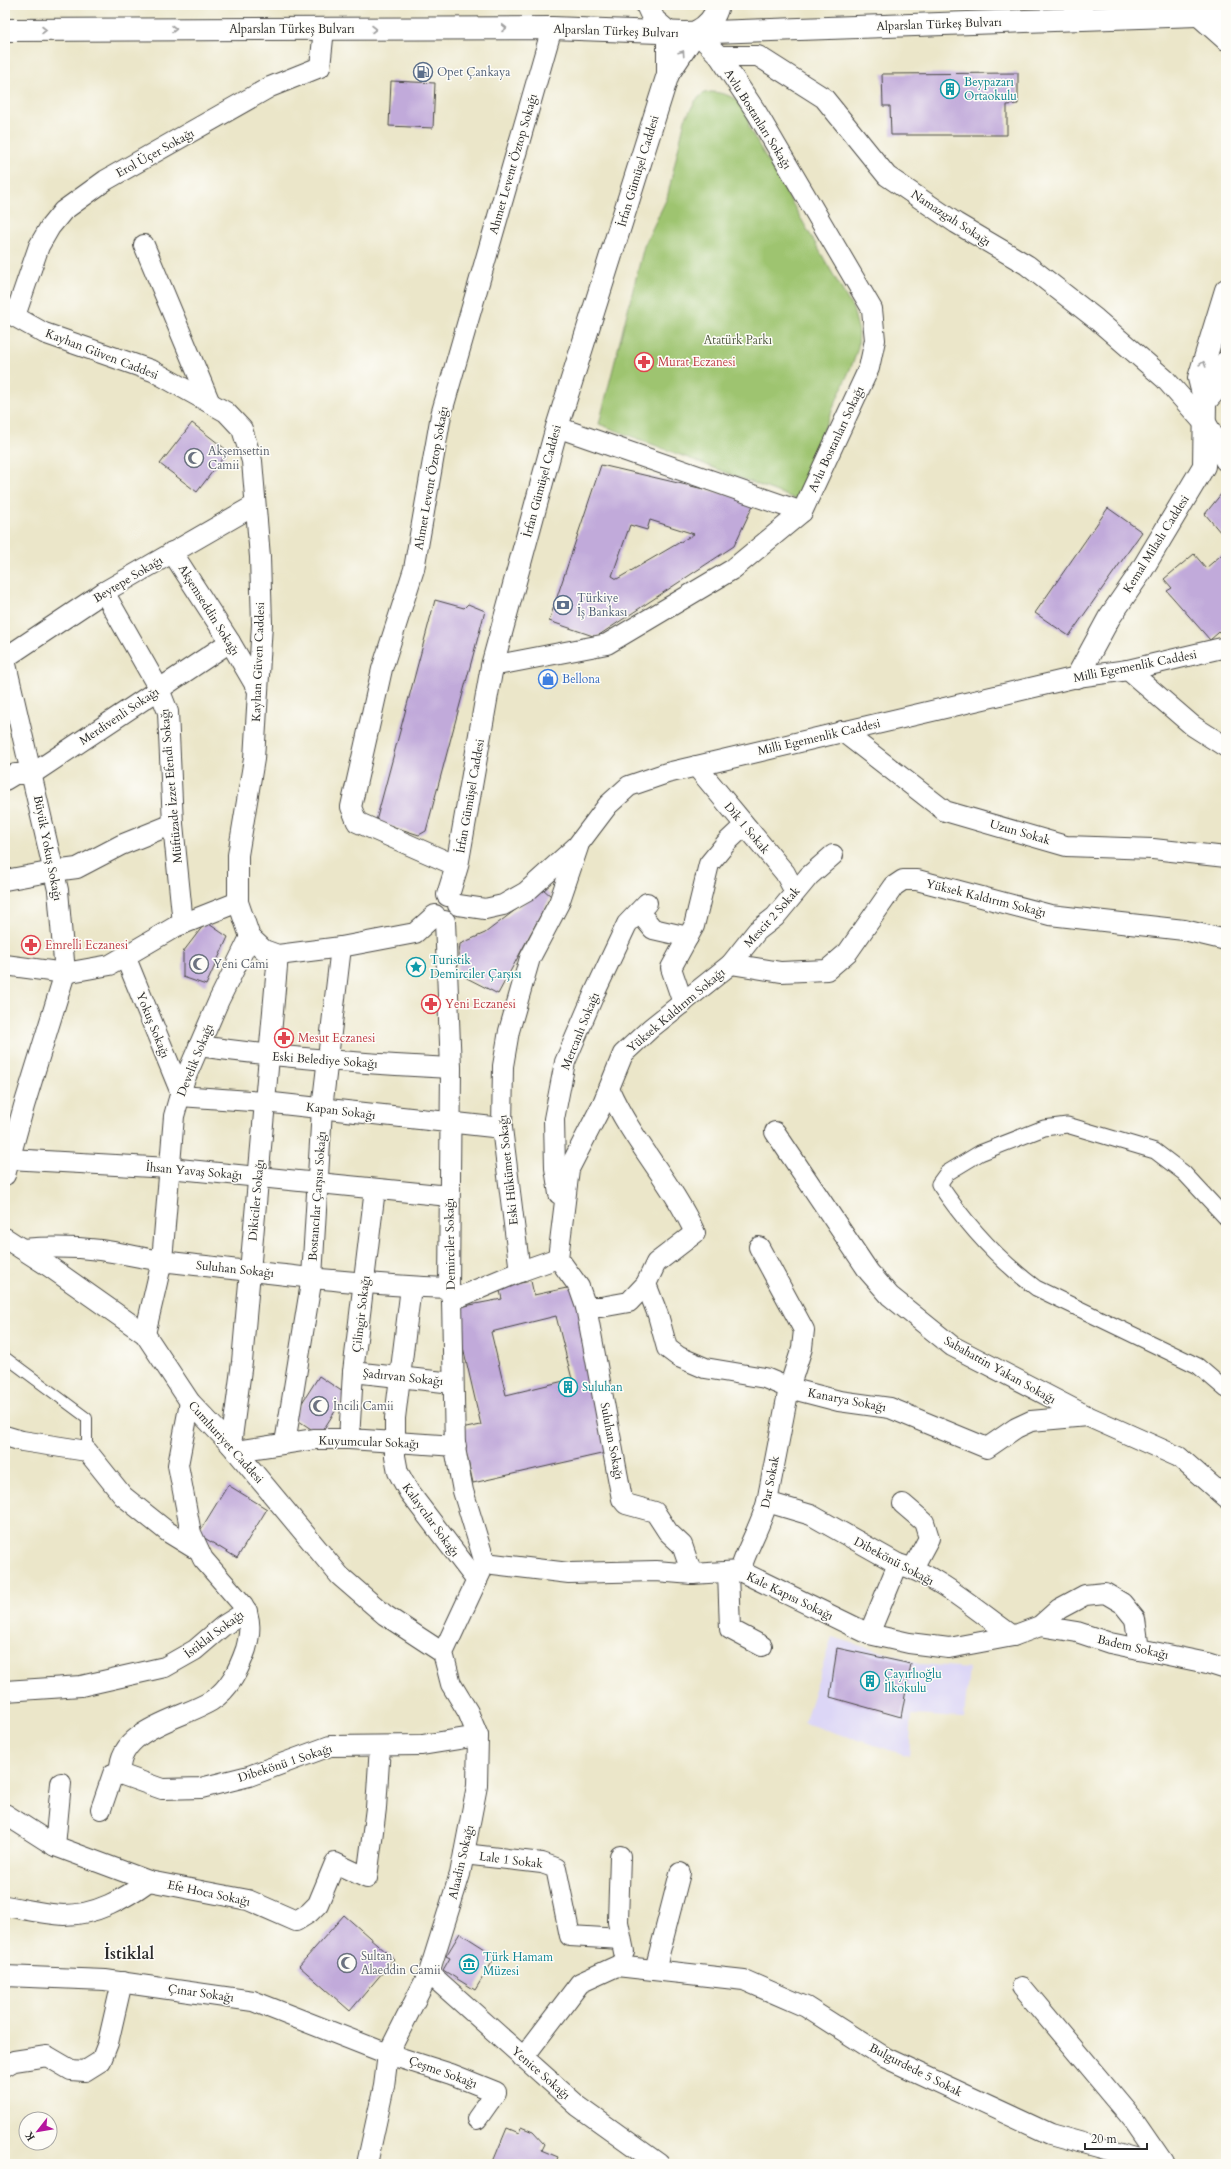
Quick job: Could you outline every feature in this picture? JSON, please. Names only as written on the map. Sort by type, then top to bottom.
[{"type":"main road","points":[[647,5],[654,20],[668,32]]},
{"type":"main road","name":"İrfan Gümüşel Caddesi","points":[[453,900],[457,866],[492,666],[557,427],[668,74],[696,32],[705,27],[712,20],[718,5]]},
{"type":"main road","name":"Alparslan Türkeş Bulvarı","points":[[5,30],[552,28],[696,32],[1226,14]]},
{"type":"main road","points":[[1199,15],[1226,39]]},
{"type":"main road","name":"İrfan Gümüşel Caddesi","points":[[668,32],[668,74]]},
{"type":"main road","name":"Kemal Milaslı Caddesi","points":[[1076,677],[1109,618],[1140,573],[1204,466],[1204,402],[1199,378],[1226,290]]},
{"type":"main road","points":[[1204,402],[1218,387],[1226,362]]},
{"type":"main road","points":[[1204,423],[1226,460]]},
{"type":"street","name":"Ahmet Levent Öztop Sokağı","points":[[457,866],[357,822],[351,807],[382,669],[414,570],[441,415],[552,28]]},
{"type":"street","name":"Erol Üçer Sokağı","points":[[10,313],[40,246],[50,227],[63,211],[106,180],[270,87],[320,67],[324,29]]},
{"type":"street","points":[[696,32],[719,56]]},
{"type":"street","name":"Namazgah Sokağı","points":[[719,56],[758,56],[824,98],[887,176],[956,223],[1033,270],[1096,319],[1165,379],[1204,423]]},
{"type":"street","name":"Avlu Bostanları Sokağı","points":[[492,666],[607,644],[733,569],[802,512],[869,368],[875,340],[872,309],[757,113],[719,56]]},
{"type":"street","points":[[144,245],[210,403]]},
{"type":"street","name":"Kayhan Güven Caddesi","points":[[10,313],[44,333],[153,371],[226,412],[242,429],[252,461],[262,624],[254,759],[238,855],[238,902],[250,937],[264,950],[278,955]]},
{"type":"street","points":[[557,427],[802,512]]},
{"type":"street","name":"Beytepe Sokağı","points":[[5,659],[104,592],[255,505]]},
{"type":"street","name":"Akşemseddin Sokağı","points":[[172,552],[230,642],[258,690]]},
{"type":"street","name":"Müftüzade İzzet Efendi Sokağı","points":[[104,592],[159,689],[168,712],[173,824],[183,924]]},
{"type":"street","name":"Merdivenli Sokağı","points":[[5,780],[15,774],[32,774],[230,642]]},
{"type":"street","name":"Milli Egemenlik Caddesi","points":[[453,900],[485,910],[503,905],[526,892],[580,843],[608,805],[629,786],[667,773],[1076,677],[1128,670],[1226,647]]},
{"type":"street","name":"Büyük Yokuş Sokağı","points":[[5,659],[58,890],[65,973],[7,1167]]},
{"type":"street","points":[[1128,670],[1193,726],[1226,747]]},
{"type":"street","name":"Uzun Sokak","points":[[842,731],[945,811],[1066,846],[1152,849],[1226,857]]},
{"type":"street","name":"Dik 1 Sokak","points":[[696,766],[744,826],[785,873],[795,892]]},
{"type":"street","points":[[5,880],[54,870],[77,868],[121,845],[173,824]]},
{"type":"street","points":[[683,1003],[672,968],[694,926],[709,864],[727,842],[744,826]]},
{"type":"street","name":"Eski Hükümet Sokağı","points":[[520,1272],[502,1128],[503,1066],[509,1031],[530,958],[559,903],[580,843]]},
{"type":"street","name":"Mescit 2 Sokak","points":[[731,964],[757,931],[775,917],[809,876],[833,855]]},
{"type":"street","name":"Yüksek Kaldırım Sokağı","points":[[558,1258],[569,1169],[609,1089],[623,1054],[650,1028],[731,964],[781,972],[827,970],[848,952],[894,886],[903,880],[917,880],[1050,915],[1184,930],[1226,940]]},
{"type":"street","name":"Demirciler Sokağı","points":[[453,900],[438,897],[434,900],[433,910],[440,918],[451,1068],[449,1196],[450,1294],[456,1446],[463,1491],[485,1563]]},
{"type":"street","points":[[5,965],[65,973],[110,965],[183,924],[238,902]]},
{"type":"street","name":"Mercanlı Sokağı","points":[[563,1220],[555,1168],[554,1119],[565,1062],[627,924],[643,908],[653,929],[688,937]]},
{"type":"street","points":[[278,955],[341,947],[415,933],[440,918]]},
{"type":"street","name":"Develik Sokağı","points":[[145,1334],[162,1261],[174,1116],[180,1094],[199,1046],[250,937]]},
{"type":"street","name":"Bostancılar Çarşısı Sokağı","points":[[285,1443],[312,1277],[322,1109],[341,947]]},
{"type":"street","name":"Dikiciler Sokağı","points":[[234,1448],[278,955]]},
{"type":"street","name":"Yokuş Sokağı","points":[[125,956],[180,1094]]},
{"type":"street","name":"Eski Belediye Sokağı","points":[[199,1046],[328,1062],[451,1068]]},
{"type":"street","points":[[586,1307],[601,1308],[629,1302],[646,1284],[656,1262],[695,1233],[685,1210],[620,1113],[609,1089]]},
{"type":"street","name":"Kapan Sokağı","points":[[180,1094],[264,1102],[451,1124],[502,1128]]},
{"type":"street","points":[[1226,1218],[1184,1173],[1155,1151],[1067,1125],[1044,1128],[980,1153],[947,1173],[938,1184],[963,1219],[1013,1271],[1036,1288],[1102,1322],[1198,1366],[1226,1390]]},
{"type":"street","name":"Sabahattin Yakan Sokağı","points":[[775,1132],[869,1272],[890,1296],[952,1346],[1087,1416],[1179,1457],[1226,1498]]},
{"type":"street","name":"İhsan Yavaş Sokağı","points":[[7,1167],[169,1168],[449,1196]]},
{"type":"street","name":"Çilingir Sokağı","points":[[349,1439],[353,1372],[375,1189]]},
{"type":"street","name":"Cumhuriyet Caddesi","points":[[5,1238],[50,1266],[145,1334],[190,1402],[234,1448],[340,1576],[385,1615],[443,1653]]},
{"type":"street","name":"Suluhan Sokağı","points":[[22,1249],[57,1247],[100,1250],[162,1261],[411,1287],[450,1294]]},
{"type":"street","name":"Dar Sokak","points":[[759,1247],[804,1330],[802,1348],[789,1388],[763,1518],[734,1572],[730,1629],[762,1646]]},
{"type":"street","points":[[450,1294],[520,1272],[558,1258]]},
{"type":"street","name":"Suluhan Sokağı","points":[[558,1258],[579,1287],[586,1307],[622,1499],[626,1504],[654,1512],[668,1532],[682,1545],[692,1574]]},
{"type":"street","name":"Kanarya Sokağı","points":[[646,1284],[658,1315],[667,1348],[679,1357],[704,1368],[765,1378],[789,1388],[839,1401],[890,1408],[987,1448],[1002,1437],[1031,1421],[1087,1416]]},
{"type":"street","name":"Kalaycılar Sokağı","points":[[411,1287],[395,1418],[398,1472],[408,1492],[477,1581]]},
{"type":"street","name":"Şadırvan Sokağı","points":[[353,1372],[453,1382]]},
{"type":"street","name":"İstiklal Sokağı","points":[[5,1691],[81,1686],[165,1667],[195,1650],[223,1626],[247,1611],[203,1559],[190,1534],[178,1465],[190,1402]]},
{"type":"street","points":[[5,1436],[22,1441],[87,1451],[123,1496],[168,1532],[199,1551]]},
{"type":"street","name":"Kuyumcular Sokağı","points":[[234,1448],[315,1439],[349,1439],[456,1446]]},
{"type":"street","name":"Dibekönü Sokağı","points":[[767,1502],[811,1515],[905,1566],[953,1593],[1012,1636]]},
{"type":"street","points":[[869,1634],[905,1566],[929,1538],[924,1522],[902,1504]]},
{"type":"street","points":[[443,1653],[485,1563]]},
{"type":"street","name":"Kale Kapısı Sokağı","points":[[485,1563],[569,1573],[656,1570],[692,1574],[734,1572],[869,1634],[909,1643],[949,1648],[1012,1636],[1040,1626]]},
{"type":"street","points":[[1040,1626],[1059,1609],[1085,1595],[1105,1593],[1122,1603],[1135,1619],[1139,1649]]},
{"type":"street","points":[[101,1809],[113,1774],[120,1774],[119,1765],[130,1745],[149,1728],[212,1701],[226,1687],[238,1671],[247,1644],[250,1628],[247,1611]]},
{"type":"street","name":"Badem Sokağı","points":[[1040,1626],[1077,1632],[1110,1643],[1206,1663],[1226,1669]]},
{"type":"street","name":"Alaadin Sokağı","points":[[367,2164],[384,2086],[388,2054],[429,1973],[460,1874],[477,1786],[478,1736],[468,1712],[451,1684],[443,1653]]},
{"type":"street","name":"Dibekönü 1 Sokağı","points":[[120,1774],[162,1789],[201,1788],[249,1776],[330,1746],[422,1745],[478,1736]]},
{"type":"street","name":"Efe Hoca Sokağı","points":[[149,1881],[248,1900],[296,1921],[309,1914],[318,1904],[335,1862],[367,1878],[376,1808],[380,1746]]},
{"type":"street","points":[[55,1846],[61,1783]]},
{"type":"street","points":[[5,1814],[55,1846],[149,1881]]},
{"type":"street","name":"Lale 1 Sokak","points":[[464,1854],[542,1862],[556,1868],[570,1936],[621,1939]]},
{"type":"street","points":[[620,1856],[618,1922],[627,1967]]},
{"type":"street","points":[[655,1970],[680,1873]]},
{"type":"street","points":[[5,1906],[64,1915],[99,1910],[130,1894],[149,1881]]},
{"type":"street","name":"Bulgurdede 5 Sokak","points":[[523,2058],[580,1983],[617,1966],[744,1980],[806,2007],[886,2058],[1050,2134],[1159,2164]]},
{"type":"street","name":"Yenice Sokağı","points":[[429,1973],[578,2106],[659,2164]]},
{"type":"street","name":"Çınar Sokağı","points":[[5,1976],[122,1982],[253,2001],[388,2054]]},
{"type":"street","points":[[5,2066],[14,2061],[47,2056],[72,2070],[85,2071],[101,2061],[108,2043],[122,1982]]},
{"type":"street","points":[[1022,1987],[1135,2122],[1164,2164]]},
{"type":"street","name":"Çeşme Sokağı","points":[[388,2054],[451,2074],[496,2092],[477,2119]]},
{"type":"lane","points":[[5,1357],[87,1418],[87,1451]]},
{"type":"shaded area","points":[[832,1637],[923,1664],[969,1668],[964,1718],[912,1715],[909,1756],[804,1723]]},
{"type":"green space","name":"Atatürk Parkı","points":[[711,92],[726,95],[738,101],[743,106],[746,112],[749,128],[853,309],[859,332],[858,347],[854,360],[824,429],[798,500],[599,424],[644,246],[667,198],[685,119],[696,100],[704,93]]},
{"type":"building","name":"Beypazarı Ortaokulu","points":[[1018,73],[1018,104],[1007,105],[1007,135],[891,135],[890,106],[883,106],[882,74]]},
{"type":"building","points":[[391,81],[435,83],[433,128],[389,126]]},
{"type":"building","name":"Akşemsettin Camii","points":[[192,423],[228,451],[197,492],[160,464]]},
{"type":"building","points":[[601,465],[755,501],[734,546],[596,637],[549,621]],"holes":[[[650,520],[694,534],[617,579],[612,576],[630,525],[647,530]]]},
{"type":"building","points":[[1226,488],[1226,539],[1205,514]]},
{"type":"building","points":[[1108,508],[1142,532],[1069,636],[1035,613]]},
{"type":"building","points":[[1226,551],[1226,626],[1210,640],[1167,591],[1172,588],[1164,579],[1194,554],[1206,568]]},
{"type":"building","points":[[435,600],[464,608],[468,604],[485,611],[426,831],[419,835],[376,821]]},
{"type":"building","points":[[543,889],[551,896],[498,994],[457,973],[460,944],[485,933]]},
{"type":"building","name":"Yeni Cami","points":[[206,922],[228,937],[206,985],[183,977],[183,952]]},
{"type":"building","name":"Suluhan","points":[[531,1281],[534,1295],[576,1286],[610,1452],[473,1483],[461,1429],[481,1425],[454,1308],[502,1299],[499,1287]],"holes":[[[556,1316],[572,1379],[506,1395],[491,1332]]]},
{"type":"building","name":"İncili Camii","points":[[319,1376],[346,1394],[320,1435],[293,1417]]},
{"type":"building","points":[[228,1485],[267,1509],[237,1558],[198,1534]]},
{"type":"building","name":"Çayırlıoğlu İlkokulu","points":[[837,1648],[911,1664],[901,1717],[830,1697]]},
{"type":"building","name":"Sultan Alaeddin Camii","points":[[344,1915],[394,1959],[350,2011],[299,1966]]},
{"type":"building","name":"Türk Hamam Müzesi","points":[[460,1933],[496,1956],[475,1990],[443,1970],[450,1958],[446,1956]]},
{"type":"building","points":[[521,2127],[533,2132],[544,2144],[541,2150],[558,2157],[555,2164],[492,2164],[507,2128],[519,2133]]},
{"type":"place","name":"Opet Çankaya","points":[[423,72]]},
{"type":"place","name":"Beypazarı Ortaokulu","points":[[950,89]]},
{"type":"place","name":"Murat Eczanesi","points":[[644,362]]},
{"type":"place","name":"Akşemsettin Camii","points":[[194,458]]},
{"type":"place","name":"Türkiye İş Bankası","points":[[563,605]]},
{"type":"place","name":"Bellona","points":[[548,679]]},
{"type":"place","name":"Emrelli Eczanesi","points":[[31,945]]},
{"type":"place","name":"Yeni Cami","points":[[199,964]]},
{"type":"place","name":"Turistik Demirciler Çarşısı","points":[[416,967]]},
{"type":"place","name":"Yeni Eczanesi","points":[[431,1004]]},
{"type":"place","name":"Mesut Eczanesi","points":[[284,1038]]},
{"type":"place","name":"Suluhan","points":[[568,1387]]},
{"type":"place","name":"İncili Camii","points":[[319,1406]]},
{"type":"place","name":"Çayırlıoğlu İlkokulu","points":[[870,1681]]},
{"type":"place","name":"Sultan Alaeddin Camii","points":[[347,1963]]},
{"type":"place","name":"Türk Hamam Müzesi","points":[[469,1964]]},
{"type":"district","name":"İstiklal","points":[[129,1954]]}]
